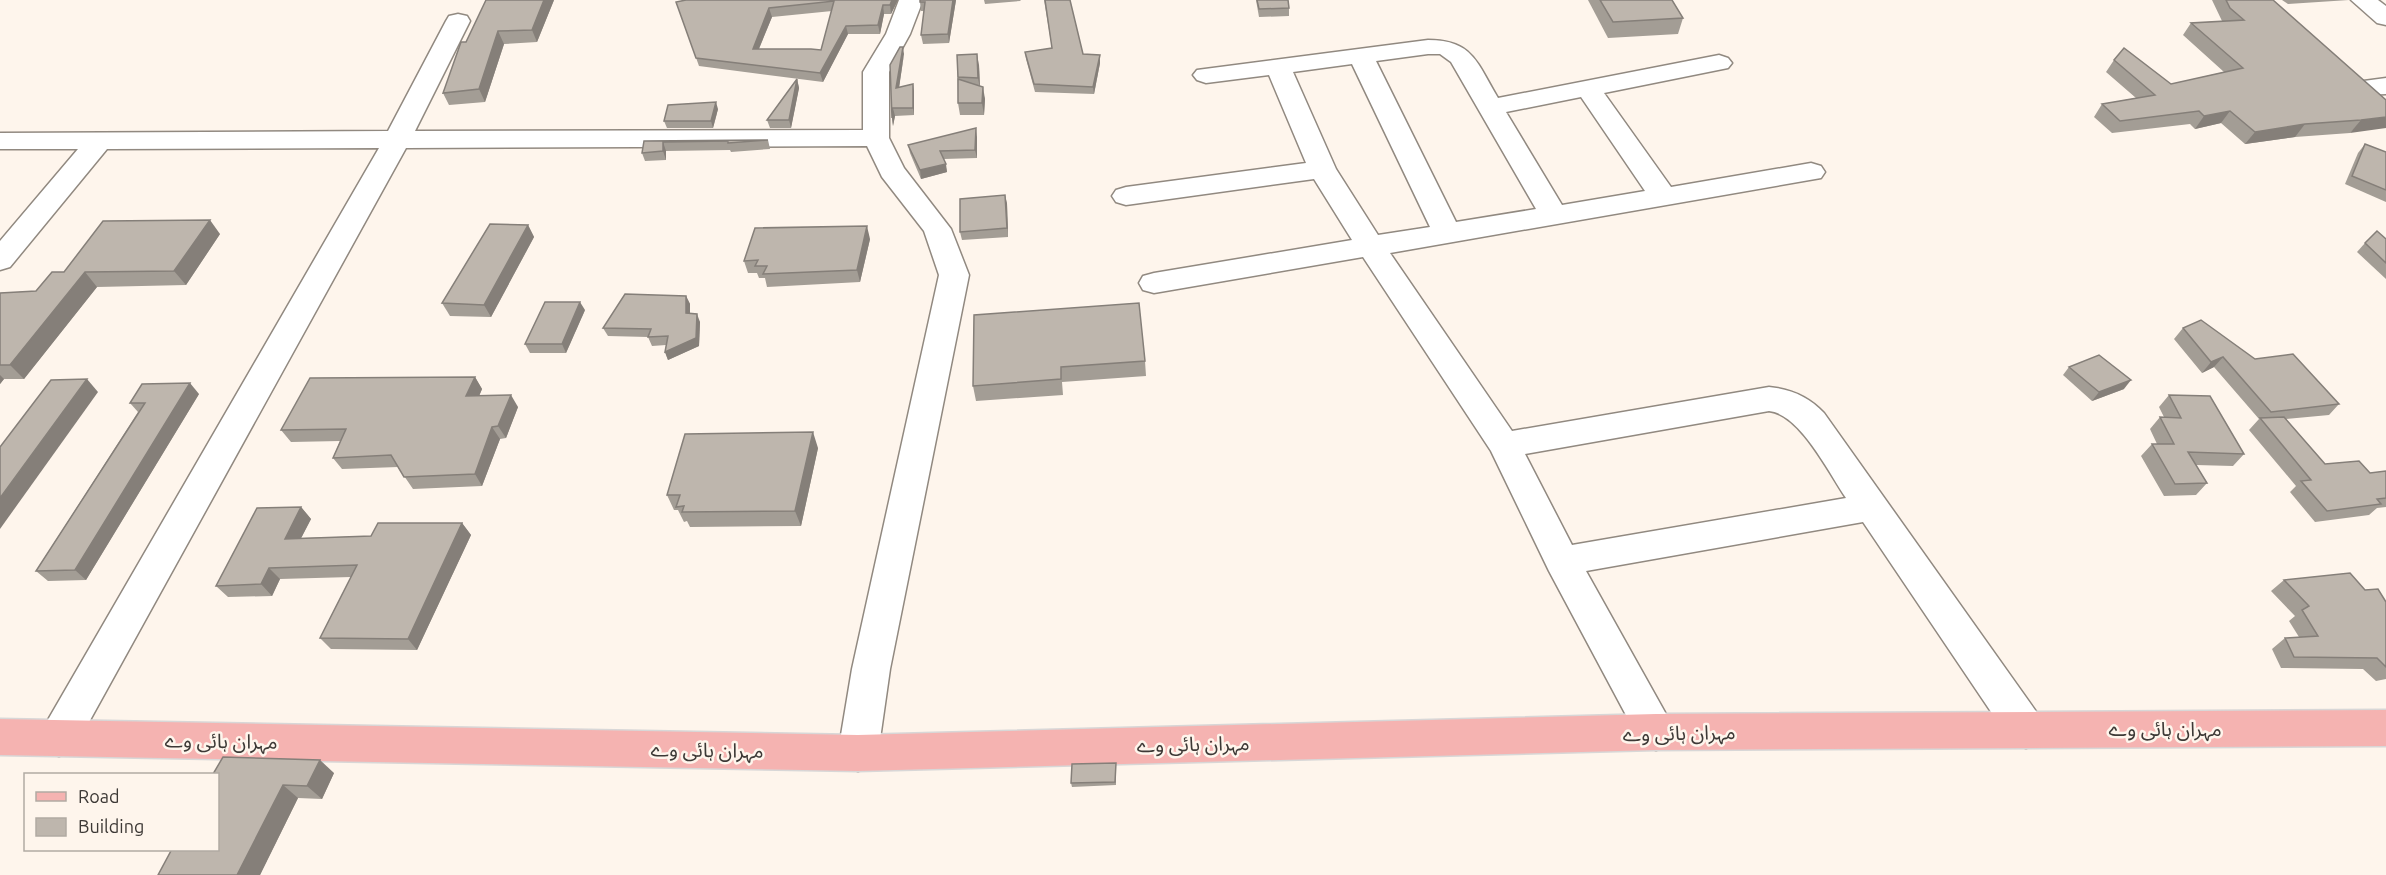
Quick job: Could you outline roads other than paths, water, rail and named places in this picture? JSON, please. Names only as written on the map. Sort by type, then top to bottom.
[{"type":"main road","name":"مہران ہائی وے","points":[[0,737],[858,753],[1656,732],[2386,728]]},
{"type":"street","points":[[858,753],[871,669],[954,275],[937,229],[892,171],[876,138],[876,72],[898,34],[911,0]]},
{"type":"street","points":[[2362,0],[2386,18]]},
{"type":"street","points":[[59,738],[397,140],[458,21]]},
{"type":"street","points":[[1206,75],[1446,47],[1461,57],[1554,216]]},
{"type":"street","points":[[1361,56],[1447,233]]},
{"type":"street","points":[[1490,107],[1719,63]]},
{"type":"street","points":[[1278,66],[1322,169],[1371,247],[1504,445],[1562,561],[1656,732]]},
{"type":"street","points":[[2367,82],[2386,105]]},
{"type":"street","points":[[1587,88],[1664,197]]},
{"type":"street","points":[[0,141],[876,138]]},
{"type":"street","points":[[0,260],[99,141]]},
{"type":"street","points":[[1126,196],[1322,169]]},
{"type":"street","points":[[1154,283],[1811,172]]},
{"type":"street","points":[[1504,445],[1752,401],[1784,400],[1800,409],[1812,422],[2025,730]]},
{"type":"street","points":[[1562,561],[1871,507]]}]
